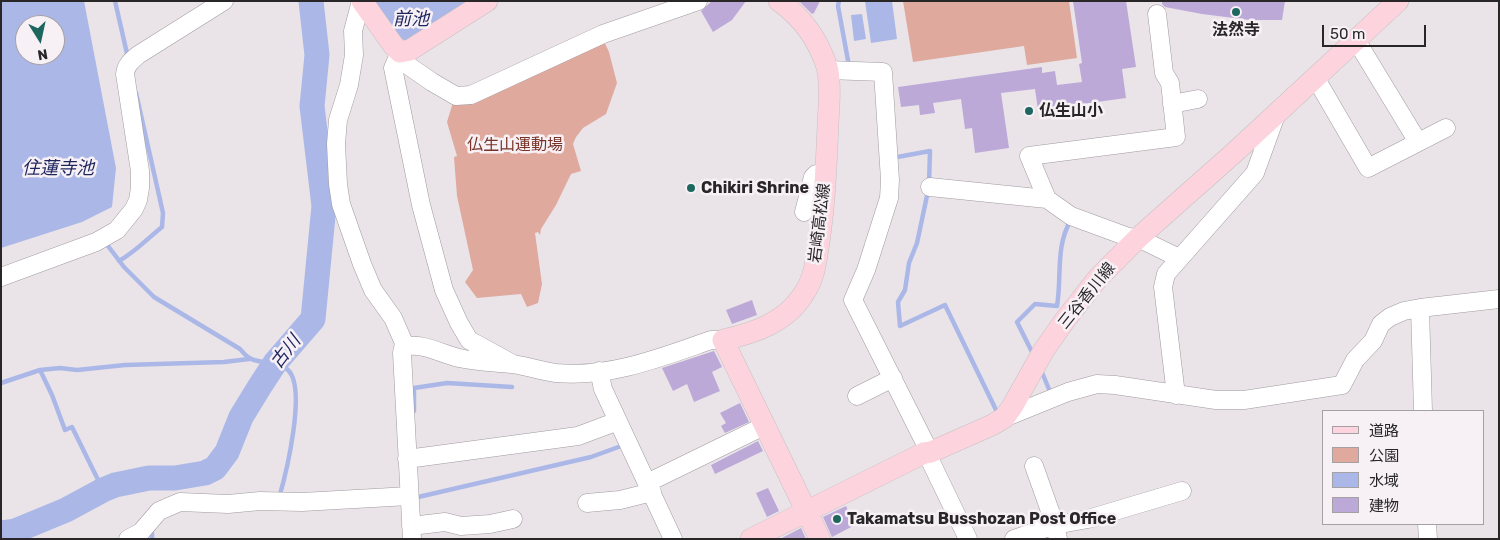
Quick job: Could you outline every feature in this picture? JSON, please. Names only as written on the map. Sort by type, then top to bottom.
[{"type":"main road","points":[[361,1],[400,52],[410,50],[488,1]]},
{"type":"main road","name":"岩崎高松線","points":[[724,340],[744,336],[769,326],[788,312],[803,295],[814,272],[826,174],[829,104],[828,70],[811,31],[792,10],[779,1]]},
{"type":"main road","name":"三谷香川線","points":[[1004,418],[1044,350],[1098,278],[1138,238],[1398,1]]},
{"type":"main road","points":[[724,340],[820,539]]},
{"type":"main road","points":[[751,539],[928,452],[1004,418]]},
{"type":"street","points":[[1,277],[96,242],[110,235],[125,222],[138,200],[140,188],[138,156],[125,74],[126,69],[130,61],[138,55],[224,1]]},
{"type":"street","points":[[361,1],[353,31],[354,55],[349,85],[338,120],[336,144],[338,184],[341,204],[369,281],[373,290],[393,318],[404,343],[402,353],[412,532],[444,522],[461,526],[490,524],[513,519]]},
{"type":"street","points":[[400,52],[406,64],[432,82],[456,96],[471,95],[603,34],[698,1]]},
{"type":"street","points":[[1047,199],[1029,156],[1176,137],[1170,83],[1164,73],[1157,14]]},
{"type":"street","points":[[1356,40],[1418,142]]},
{"type":"street","points":[[400,52],[393,68],[421,206],[444,290],[469,340],[513,364]]},
{"type":"street","points":[[828,70],[883,72],[890,180],[889,198],[866,270],[852,300],[928,449],[928,456],[968,539]]},
{"type":"street","points":[[1314,77],[1368,168],[1446,128]]},
{"type":"street","points":[[1172,104],[1198,99]]},
{"type":"street","points":[[1176,395],[1163,287],[1166,274],[1255,173],[1277,112]]},
{"type":"street","points":[[804,212],[813,177],[816,174],[826,174]]},
{"type":"street","points":[[930,187],[1047,199],[1072,216],[1128,237],[1138,238],[1179,258]]},
{"type":"street","points":[[1004,418],[1068,392],[1097,384],[1216,400],[1244,400],[1342,385],[1355,360],[1373,341],[1381,324],[1390,317],[1404,311],[1420,308],[1499,299]]},
{"type":"street","points":[[1420,308],[1422,410]]},
{"type":"street","points":[[404,347],[409,345],[428,348],[458,358],[513,364],[556,373],[599,371],[633,366],[711,340],[724,340]]},
{"type":"street","points":[[599,371],[602,390],[673,539]]},
{"type":"street","points":[[857,396],[893,378]]},
{"type":"street","points":[[407,459],[578,436],[618,421]]},
{"type":"street","points":[[587,503],[620,500],[650,488],[764,426]]},
{"type":"street","points":[[1034,466],[1057,532]]},
{"type":"street","points":[[1014,539],[1057,532],[1088,519],[1182,491]]},
{"type":"street","points":[[128,539],[141,532],[159,512],[174,503],[180,502],[228,504],[260,501],[302,502],[409,496]]},
{"type":"street","points":[[1427,525],[1428,539]]},
{"type":"green space","points":[[903,1],[1069,1],[1077,58],[1027,65],[1024,46],[913,62]]},
{"type":"green space","name":"仏生山運動場","points":[[603,39],[609,52],[617,83],[606,114],[583,128],[573,144],[581,171],[571,174],[556,205],[541,229],[540,235],[538,232],[535,233],[542,284],[538,303],[527,307],[521,294],[477,298],[465,282],[473,270],[457,196],[454,157],[457,156],[447,122],[454,99]]},
{"type":"water","name":"住蓮寺池","points":[[1,1],[84,1],[116,168],[112,207],[82,222],[1,248]]},
{"type":"water","name":"前池","points":[[371,1],[470,1],[414,41],[402,40]]},
{"type":"water","points":[[865,1],[892,1],[897,39],[871,43]]},
{"type":"water","points":[[862,14],[866,39],[854,41],[851,15]]},
{"type":"building","points":[[712,1],[746,1],[732,20],[713,32],[701,11]]},
{"type":"building","points":[[799,1],[820,1],[812,14]]},
{"type":"building","points":[[1073,1],[1126,1],[1136,67],[1122,69],[1126,98],[1038,110],[1035,89],[1001,93],[1009,148],[975,153],[972,128],[965,129],[961,99],[933,103],[935,113],[920,115],[919,105],[901,107],[898,87],[1042,67],[1042,73],[1055,71],[1057,85],[1082,82],[1079,64],[1082,63]]},
{"type":"building","name":"法然寺","points":[[1162,1],[1285,1],[1282,20],[1250,20],[1165,7]]},
{"type":"building","points":[[752,300],[757,315],[732,324],[726,310]]},
{"type":"building","points":[[714,351],[722,367],[712,372],[720,391],[694,402],[687,384],[673,391],[662,368]]},
{"type":"building","points":[[740,403],[749,422],[725,433],[721,426],[726,423],[720,413]]},
{"type":"building","points":[[758,441],[763,451],[715,474],[711,465]]},
{"type":"building","points":[[768,488],[779,511],[767,517],[756,493]]},
{"type":"building","points":[[846,506],[855,525],[832,537],[823,517]]},
{"type":"building","points":[[801,528],[806,539],[780,539]]},
{"type":"waterway","points":[[115,1],[128,58]]},
{"type":"waterway","name":"古川","points":[[1,533],[15,531],[66,510],[115,485],[149,478],[175,478],[205,473],[215,468],[227,452],[241,417],[275,363],[313,319],[324,206],[312,106],[317,55],[311,1]]},
{"type":"waterway","points":[[839,1],[838,6],[849,66],[851,66]]},
{"type":"waterway","points":[[119,261],[162,227],[163,213],[136,93]]},
{"type":"waterway","points":[[892,158],[930,151],[929,184]]},
{"type":"waterway","points":[[928,191],[917,243],[909,263],[905,290],[898,302],[900,326],[945,305],[998,414]]},
{"type":"waterway","points":[[1033,354],[1017,322],[1035,304],[1057,306],[1061,251],[1066,230],[1071,220]]},
{"type":"waterway","points":[[105,242],[124,267],[154,297],[240,349],[252,359],[278,364],[288,370],[293,380],[296,394],[295,412],[290,452],[279,498]]},
{"type":"waterway","points":[[1,383],[40,370],[60,368],[77,370],[125,365],[224,362],[249,359]]},
{"type":"waterway","points":[[40,370],[65,430],[72,427],[103,490]]},
{"type":"waterway","points":[[1041,370],[1051,394]]},
{"type":"waterway","points":[[414,411],[414,388],[447,383],[512,387]]},
{"type":"waterway","points":[[414,498],[591,457],[624,445]]},
{"type":"waterway","points":[[149,531],[152,533],[152,539]]},
{"type":"place","name":"法然寺","points":[[1236,12]]},
{"type":"place","name":"仏生山小","points":[[1029,111]]},
{"type":"place","name":"Chikiri Shrine","points":[[691,188]]},
{"type":"place","name":"Takamatsu Busshozan Post Office","points":[[837,519]]}]
